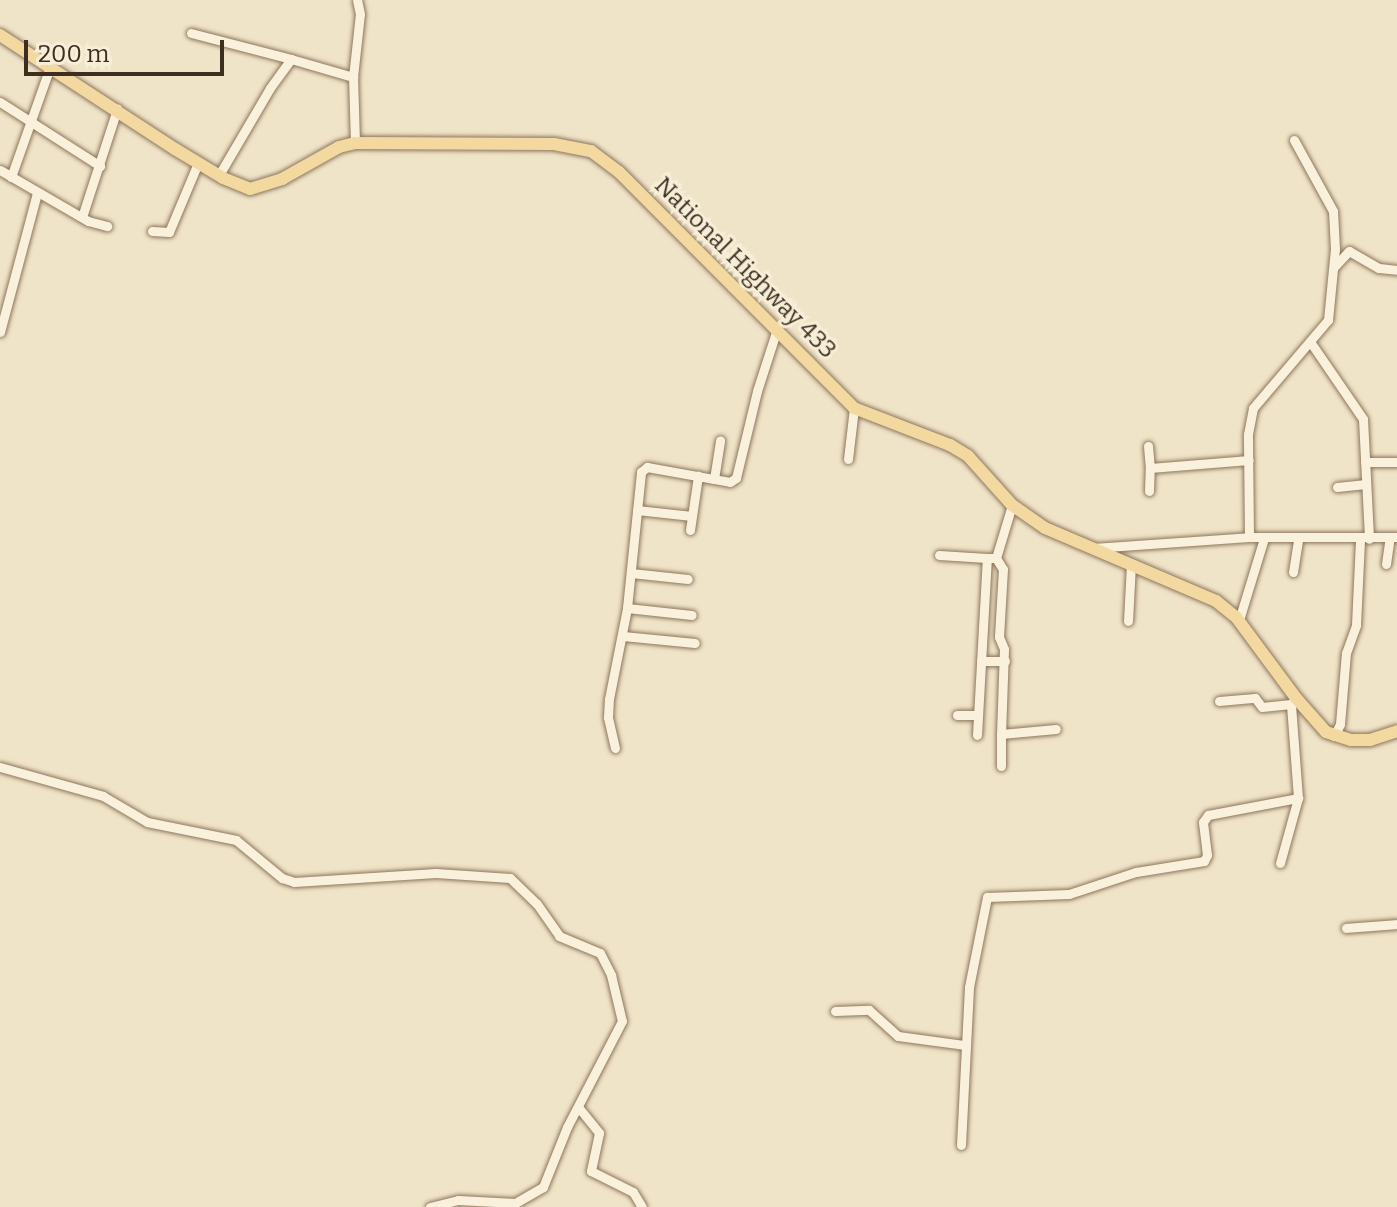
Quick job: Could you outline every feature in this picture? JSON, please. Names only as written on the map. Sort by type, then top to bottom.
[{"type":"main road","name":"National Highway 433","points":[[0,35],[198,163],[250,189],[264,187],[339,147],[355,143],[554,144],[591,151],[619,172],[854,408],[950,445],[968,456],[1012,505],[1045,528],[1216,601],[1239,620],[1294,701],[1334,736]]},
{"type":"main road","points":[[1334,736],[1370,740],[1397,731]]},
{"type":"street","points":[[355,143],[353,77],[360,14],[357,0]]},
{"type":"street","points":[[191,33],[353,77]]},
{"type":"street","points":[[219,175],[291,59]]},
{"type":"street","points":[[11,177],[50,67]]},
{"type":"street","points":[[0,102],[100,166]]},
{"type":"street","points":[[82,217],[117,109]]},
{"type":"street","points":[[1249,537],[1253,408],[1328,320],[1333,211],[1294,140]]},
{"type":"street","points":[[152,231],[169,232],[198,163]]},
{"type":"street","points":[[0,170],[82,217],[107,226]]},
{"type":"street","points":[[0,332],[37,193]]},
{"type":"street","points":[[1332,270],[1349,251],[1379,268],[1397,270]]},
{"type":"street","points":[[615,748],[608,717],[609,699],[623,636],[643,468],[730,482],[736,478],[757,391],[777,329]]},
{"type":"street","points":[[1311,343],[1363,419],[1366,484],[1364,539],[1356,625],[1346,653],[1340,724],[1334,736]]},
{"type":"street","points":[[848,459],[854,408]]},
{"type":"street","points":[[714,479],[720,440]]},
{"type":"street","points":[[1148,446],[1149,491]]},
{"type":"street","points":[[1150,468],[1249,460]]},
{"type":"street","points":[[1365,462],[1397,462]]},
{"type":"street","points":[[690,530],[698,476]]},
{"type":"street","points":[[1337,487],[1366,484]]},
{"type":"street","points":[[977,735],[992,558],[1012,505]]},
{"type":"street","points":[[637,510],[692,516]]},
{"type":"street","points":[[1090,548],[1249,537],[1393,537],[1386,564]]},
{"type":"street","points":[[1239,620],[1264,538]]},
{"type":"street","points":[[1293,572],[1298,539]]},
{"type":"street","points":[[939,555],[992,558],[1003,569],[999,637],[1005,661],[1001,766]]},
{"type":"street","points":[[1128,621],[1131,564]]},
{"type":"street","points":[[631,573],[688,579]]},
{"type":"street","points":[[627,608],[692,615]]},
{"type":"street","points":[[623,636],[695,643]]},
{"type":"street","points":[[981,661],[1005,661]]},
{"type":"street","points":[[1219,701],[1255,698],[1262,707],[1294,701],[1298,798],[1280,863]]},
{"type":"street","points":[[957,715],[978,715]]},
{"type":"street","points":[[1001,734],[1056,729]]},
{"type":"street","points":[[0,767],[103,796],[147,822],[236,840],[282,878],[294,882],[436,873],[510,878],[537,904],[559,936],[600,953],[623,1013],[579,1108],[559,1143],[550,1176],[533,1196],[515,1203],[458,1200],[430,1207]]},
{"type":"street","points":[[961,1145],[969,987],[987,897],[1069,894],[1136,872],[1204,861],[1207,855],[1203,822],[1208,815],[1298,798]]},
{"type":"street","points":[[1346,928],[1397,924]]},
{"type":"street","points":[[835,1011],[869,1010],[898,1036],[965,1045]]},
{"type":"street","points":[[579,1108],[599,1133],[591,1171],[633,1192],[642,1207]]}]
